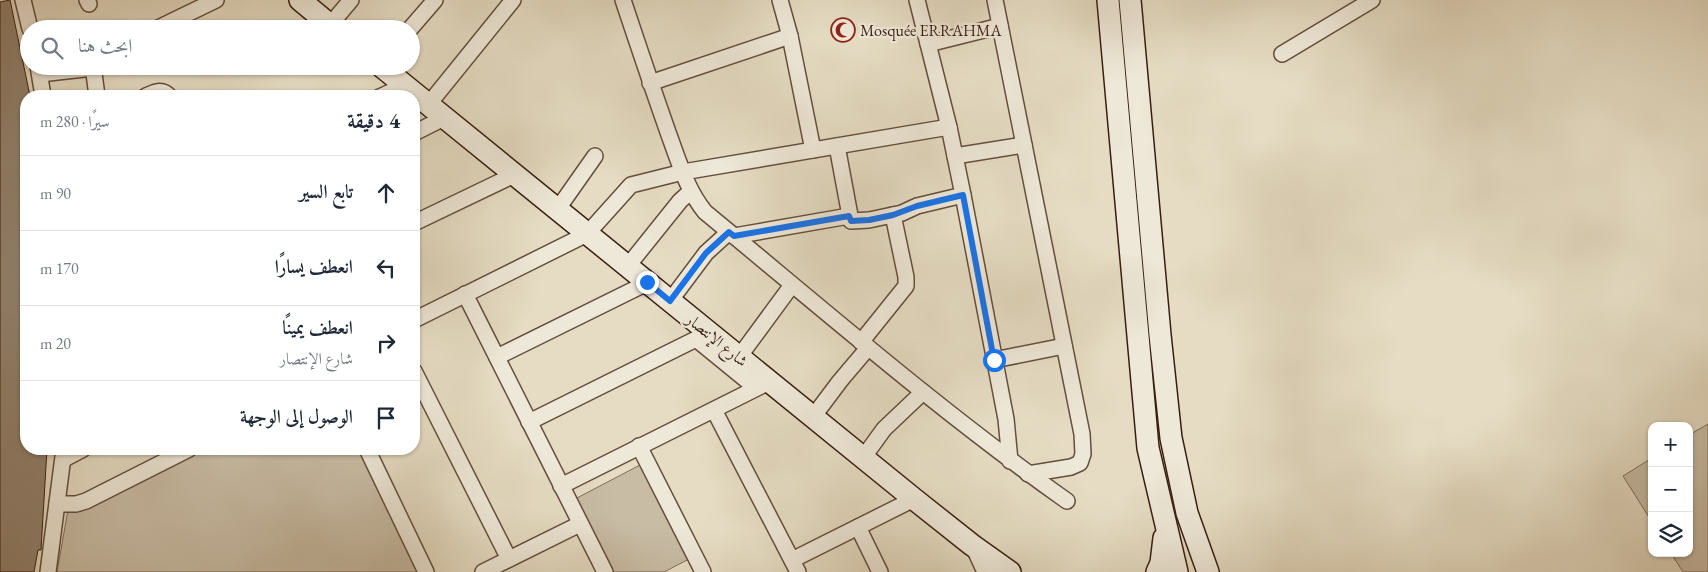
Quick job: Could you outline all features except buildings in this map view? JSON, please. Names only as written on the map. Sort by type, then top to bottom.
[{"type":"main road","points":[[300,0],[324,20]]},
{"type":"main road","points":[[1108,0],[1148,448],[1177,572]]},
{"type":"main road","points":[[1130,0],[1171,438],[1188,512],[1208,572]]},
{"type":"main road","name":"شارع الإنتصار","points":[[392,75],[410,90]]},
{"type":"main road","name":"شارع الإنتصار","points":[[420,98],[739,357],[762,385],[813,417],[972,545],[1010,572]]},
{"type":"main road","points":[[1157,572],[1161,563],[1165,525]]},
{"type":"street","points":[[23,0],[28,20]]},
{"type":"street","points":[[175,20],[216,0]]},
{"type":"street","points":[[337,20],[351,0]]},
{"type":"street","points":[[418,20],[435,0]]},
{"type":"street","points":[[420,127],[436,111],[513,0]]},
{"type":"street","points":[[623,0],[682,172],[695,200],[705,212],[864,345],[1010,461],[1067,501]]},
{"type":"street","points":[[780,0],[790,36],[813,150]]},
{"type":"street","points":[[917,0],[949,127],[963,195],[1006,419],[1010,461]]},
{"type":"street","points":[[995,0],[1082,434],[1083,454],[1080,463],[1071,468],[1028,474]]},
{"type":"street","points":[[1282,54],[1372,0]]},
{"type":"street","points":[[928,44],[1000,26]]},
{"type":"street","points":[[650,83],[790,36]]},
{"type":"street","points":[[40,75],[42,90]]},
{"type":"street","points":[[94,75],[95,90]]},
{"type":"street","points":[[390,90],[403,84]]},
{"type":"street","points":[[420,317],[587,234],[631,185],[682,172],[949,127]]},
{"type":"street","points":[[955,156],[1024,145]]},
{"type":"street","points":[[837,146],[851,221],[893,215],[917,206],[963,195]]},
{"type":"street","points":[[557,210],[596,156]]},
{"type":"street","points":[[420,220],[514,175]]},
{"type":"street","points":[[627,266],[680,201],[691,191]]},
{"type":"street","points":[[813,417],[906,286],[906,277],[893,215]]},
{"type":"street","points":[[670,301],[706,253],[732,234],[849,216]]},
{"type":"street","points":[[496,357],[647,282]]},
{"type":"street","points":[[739,357],[792,284]]},
{"type":"street","points":[[465,294],[605,572]]},
{"type":"street","points":[[529,422],[696,339],[762,385],[561,486]]},
{"type":"street","points":[[994,360],[1064,346]]},
{"type":"street","points":[[420,383],[508,559]]},
{"type":"street","points":[[863,458],[884,429],[923,392]]},
{"type":"street","points":[[714,410],[795,566],[858,528],[914,499]]},
{"type":"street","points":[[639,446],[703,572]]},
{"type":"street","points":[[48,572],[64,455]]},
{"type":"street","points":[[58,504],[76,504],[86,501],[177,455]]},
{"type":"street","points":[[370,455],[426,572]]},
{"type":"street","points":[[482,572],[580,524]]},
{"type":"street","points":[[858,528],[880,572]]},
{"type":"street","points":[[972,545],[985,572]]},
{"type":"shaded area","points":[[1708,424],[1708,572],[1683,572],[1674,557],[1693,557],[1693,433]]},
{"type":"shaded area","points":[[190,455],[365,455],[424,572],[57,572],[68,510],[82,511]]},
{"type":"shaded area","points":[[1648,460],[1648,516],[1623,476]]},
{"type":"shaded area","points":[[640,465],[689,559],[664,572],[613,572],[575,499]]},
{"type":"place","name":"Mosquée ERRAHMA","points":[[843,30]]},
{"type":"route","points":[[647,282],[670,301],[706,253],[729,232],[734,236],[849,216],[851,221],[869,220],[963,195],[994,360]]}]
